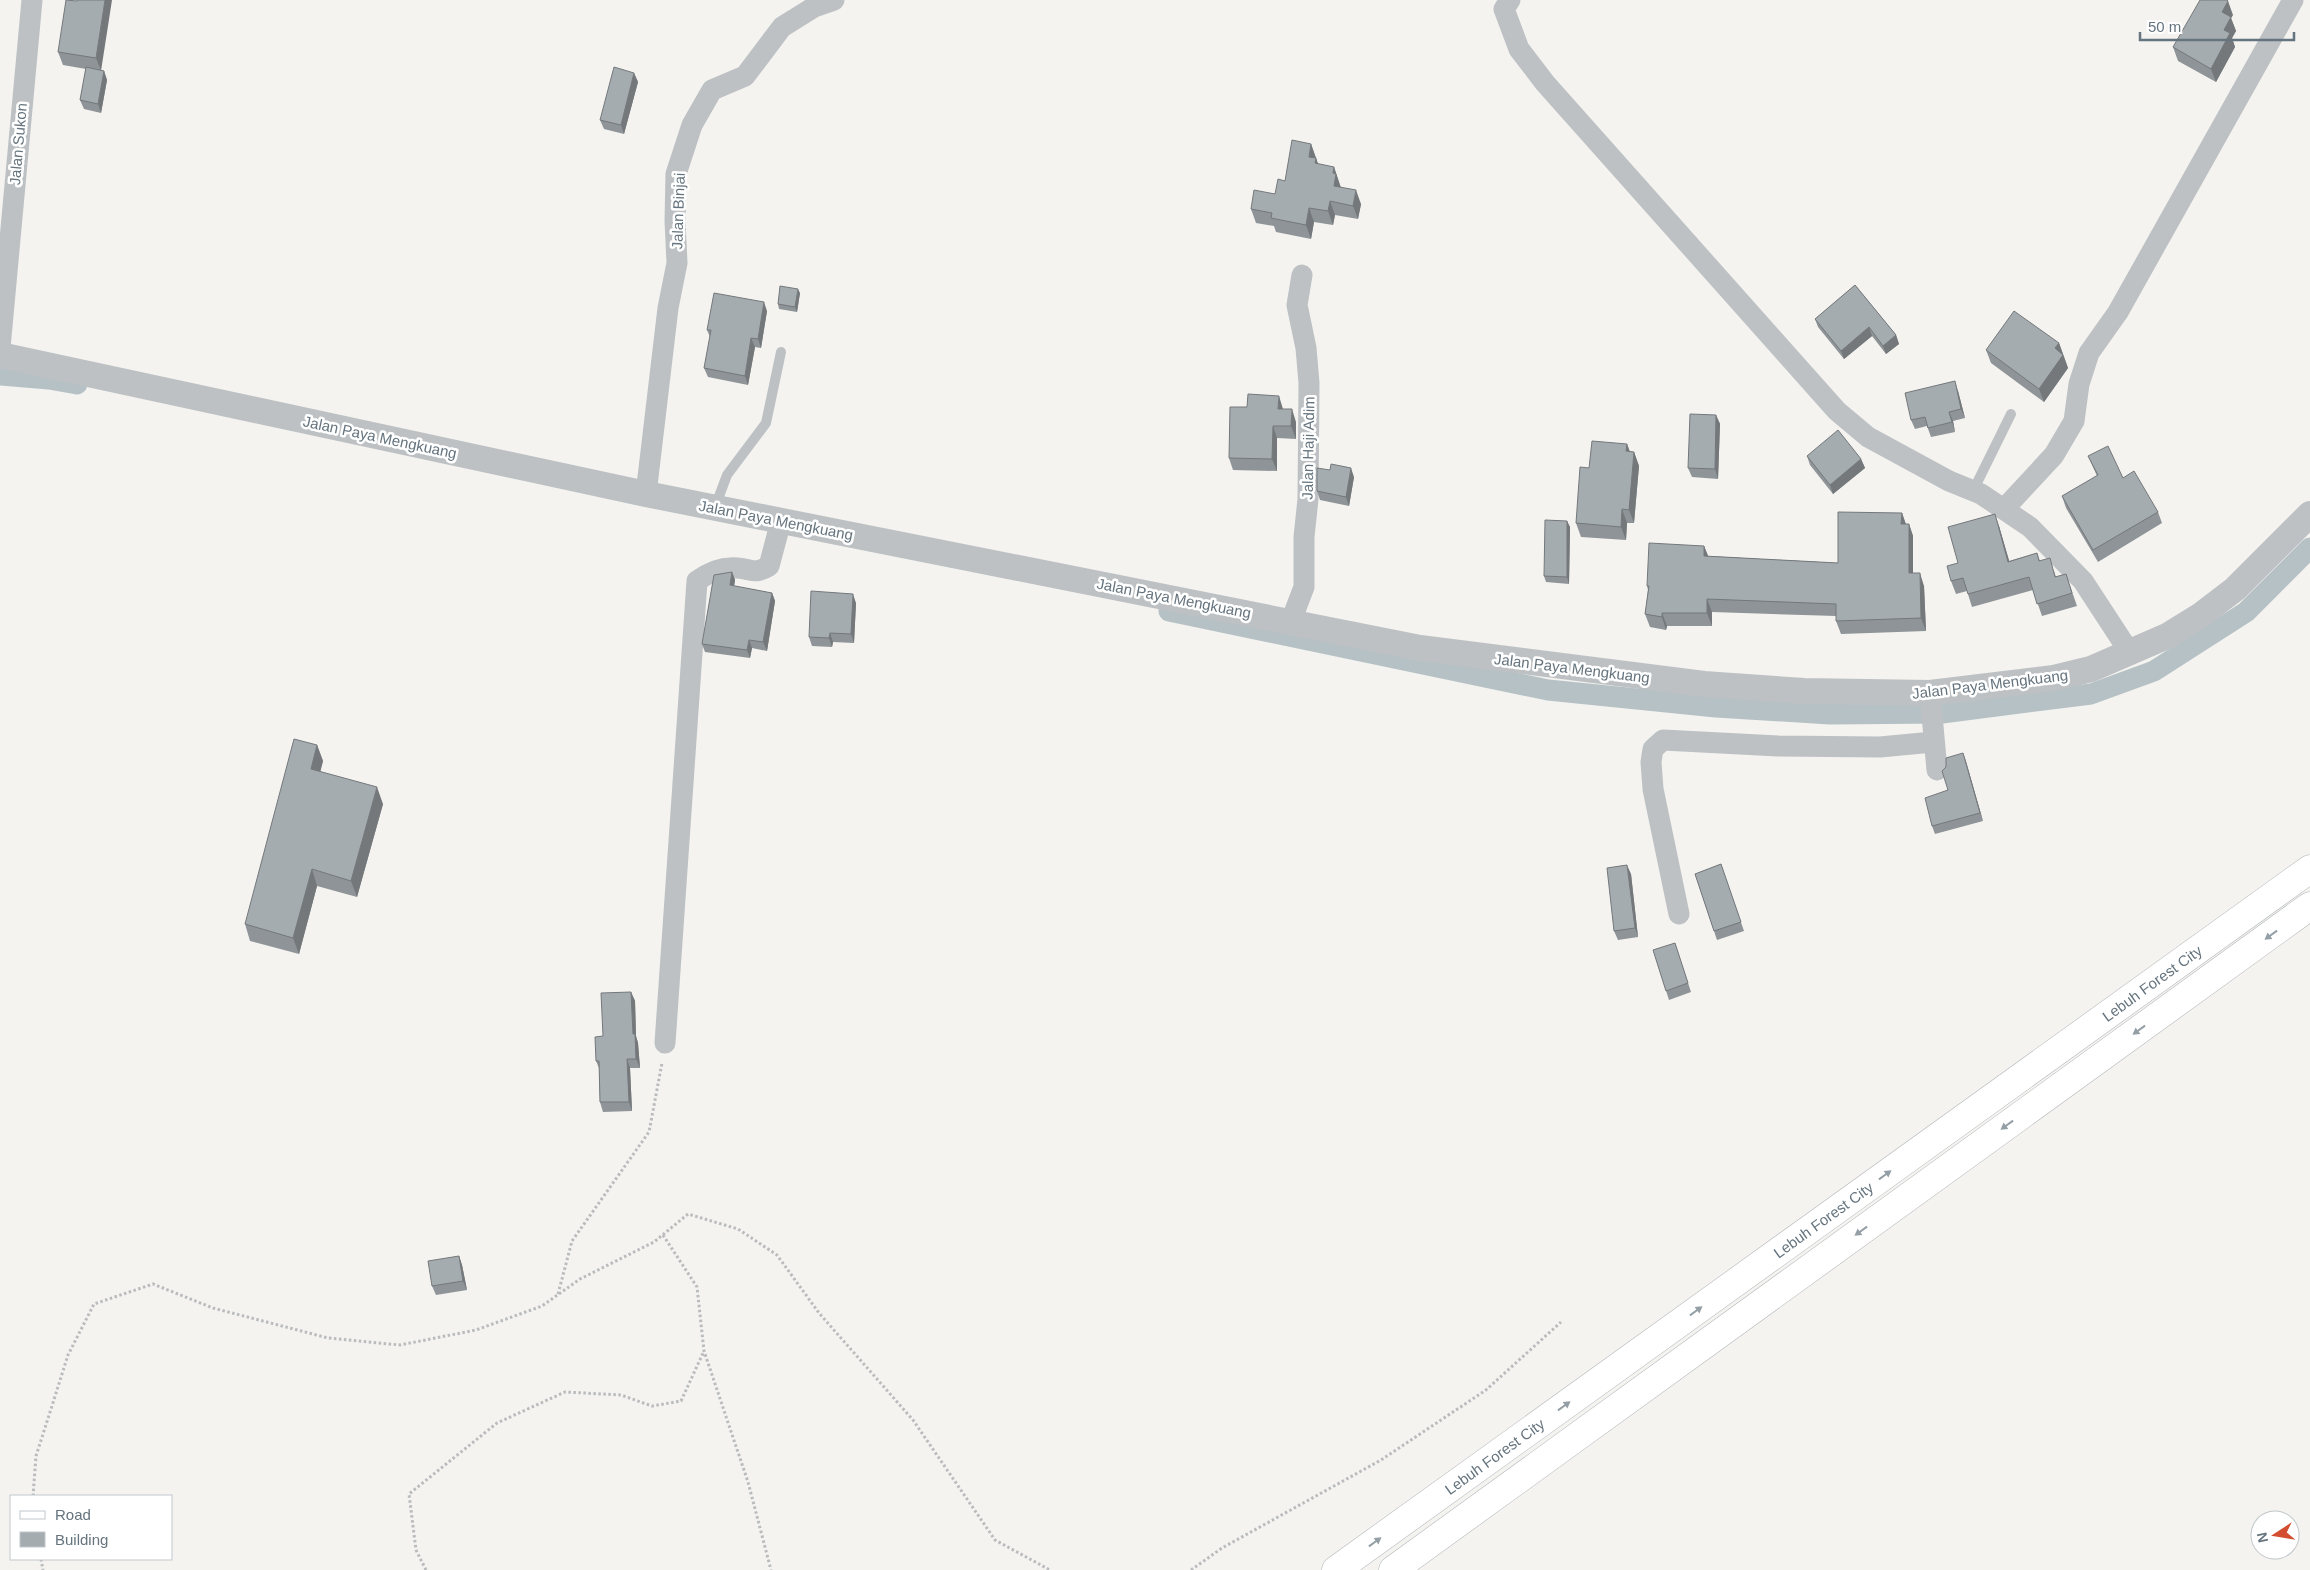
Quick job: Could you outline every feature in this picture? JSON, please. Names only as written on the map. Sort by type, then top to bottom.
[{"type":"main road","name":"Lebuh Forest City","points":[[1336,1570],[2310,869]]},
{"type":"main road","name":"Lebuh Forest City","points":[[1393,1570],[2310,906]]},
{"type":"street","name":"Jalan Sukon","points":[[0,348],[32,0]]},
{"type":"street","name":"Jalan Binjai","points":[[646,494],[668,308],[677,263],[675,221],[676,174],[692,125],[712,90],[745,76],[782,27],[814,6],[834,0]]},
{"type":"street","points":[[2005,508],[2054,454],[2074,420],[2079,384],[2089,353],[2118,312],[2293,0]]},
{"type":"street","points":[[1503,3],[1519,49],[1545,83],[1838,411],[1868,438],[2005,508],[2030,527],[2084,580],[2130,653]]},
{"type":"street","name":"Jalan Haji Adim","points":[[1290,621],[1304,587],[1304,537],[1308,499],[1309,383],[1306,348],[1297,305],[1302,275]]},
{"type":"street","name":"Jalan Paya Mengkuang","points":[[0,355],[646,494],[1420,648],[1704,684],[1804,691],[1930,693],[2054,678],[2091,670],[2167,636],[2201,615],[2235,589],[2310,514]]},
{"type":"street","points":[[666,1043],[697,581],[710,571],[738,568],[751,572],[761,571],[769,566],[773,557],[781,520]]},
{"type":"street","points":[[1930,693],[1936,770]]},
{"type":"street","points":[[1679,914],[1653,789],[1651,762],[1654,749],[1663,740],[1778,746],[1880,746],[1933,742]]},
{"type":"lane","points":[[714,508],[727,475],[766,423],[781,352]]},
{"type":"lane","points":[[1973,491],[2011,414]]},
{"type":"path","points":[[558,1295],[572,1240],[649,1132],[666,1043]]},
{"type":"path","points":[[33,1495],[36,1456],[56,1391],[68,1355],[94,1304],[153,1284],[212,1308],[328,1338],[400,1345],[476,1330],[542,1306],[580,1279],[654,1242],[688,1214],[738,1229],[778,1255],[819,1312],[913,1420],[995,1540],[1050,1570]]},
{"type":"path","points":[[663,1235],[698,1287],[704,1350],[748,1482],[771,1570]]},
{"type":"path","points":[[1191,1570],[1222,1548],[1381,1460],[1486,1390],[1560,1322]]},
{"type":"path","points":[[426,1570],[416,1550],[409,1494],[497,1423],[565,1392],[621,1395],[652,1406],[681,1402],[704,1350]]},
{"type":"building","points":[[66,0],[105,0],[96,58],[58,52]]},
{"type":"building","points":[[2200,0],[2227,0],[2222,12],[2231,17],[2224,30],[2230,33],[2211,69],[2173,47]]},
{"type":"building","points":[[86,67],[104,71],[98,104],[80,100]]},
{"type":"building","points":[[614,67],[634,73],[621,125],[600,120]]},
{"type":"building","points":[[1292,140],[1311,144],[1309,157],[1316,158],[1315,163],[1334,167],[1333,173],[1336,174],[1334,186],[1356,190],[1353,206],[1330,201],[1328,211],[1309,208],[1306,225],[1271,218],[1272,213],[1251,209],[1254,190],[1275,194],[1278,179],[1285,181]]},
{"type":"building","points":[[1855,285],[1896,335],[1883,346],[1869,327],[1841,351],[1815,319]]},
{"type":"building","points":[[780,286],[798,289],[795,307],[778,304]]},
{"type":"building","points":[[714,293],[764,302],[758,339],[751,338],[745,376],[704,368],[711,330],[707,330]]},
{"type":"building","points":[[2014,311],[2059,343],[2055,348],[2063,355],[2039,389],[1986,350]]},
{"type":"building","points":[[1955,381],[1961,409],[1949,412],[1952,422],[1928,428],[1925,417],[1911,420],[1905,393]]},
{"type":"building","points":[[1248,394],[1279,396],[1278,409],[1292,409],[1291,426],[1273,426],[1272,459],[1229,458],[1230,407],[1247,407]]},
{"type":"building","points":[[1690,414],[1716,415],[1715,469],[1688,468]]},
{"type":"building","points":[[1838,430],[1861,459],[1830,485],[1807,456]]},
{"type":"building","points":[[1592,441],[1627,444],[1626,451],[1634,452],[1629,510],[1622,509],[1621,527],[1576,523],[1580,467],[1589,468]]},
{"type":"building","points":[[2108,446],[2123,478],[2134,471],[2158,512],[2093,550],[2062,496],[2098,475],[2088,456]]},
{"type":"building","points":[[1331,464],[1351,468],[1346,497],[1317,491],[1317,468],[1330,470]]},
{"type":"building","points":[[1838,512],[1902,513],[1901,524],[1909,524],[1909,573],[1920,573],[1921,618],[1836,621],[1836,604],[1707,599],[1707,613],[1662,613],[1662,617],[1645,614],[1649,586],[1647,586],[1649,543],[1704,546],[1704,556],[1838,563]]},
{"type":"building","points":[[1995,514],[2008,562],[2037,553],[2039,561],[2050,558],[2055,577],[2066,574],[2072,593],[2037,604],[2029,577],[1968,594],[1963,578],[1951,581],[1947,566],[1958,563],[1948,527]]},
{"type":"building","points":[[1545,520],[1567,521],[1567,577],[1544,576]]},
{"type":"building","points":[[732,572],[730,585],[772,593],[763,642],[749,640],[747,650],[702,644],[714,575]]},
{"type":"building","points":[[811,591],[853,594],[851,634],[830,633],[829,638],[809,637]]},
{"type":"building","points":[[294,739],[317,745],[311,769],[377,787],[351,881],[312,869],[293,938],[245,924]]},
{"type":"building","points":[[1963,753],[1980,813],[1932,826],[1925,798],[1948,790],[1942,771],[1946,767],[1946,758]]},
{"type":"building","points":[[1721,864],[1741,922],[1714,931],[1695,874]]},
{"type":"building","points":[[1627,865],[1635,928],[1614,931],[1607,868]]},
{"type":"building","points":[[1675,943],[1688,983],[1666,991],[1653,950]]},
{"type":"building","points":[[631,992],[636,1059],[627,1059],[629,1102],[600,1102],[599,1061],[596,1061],[595,1037],[603,1036],[601,993]]},
{"type":"building","points":[[459,1256],[463,1281],[432,1286],[428,1261]]},
{"type":"waterway","points":[[0,375],[49,379],[77,384]]},
{"type":"waterway","points":[[1169,611],[1548,690],[1716,707],[1830,714],[1942,713],[2091,694],[2154,671],[2246,612],[2310,548]]}]
